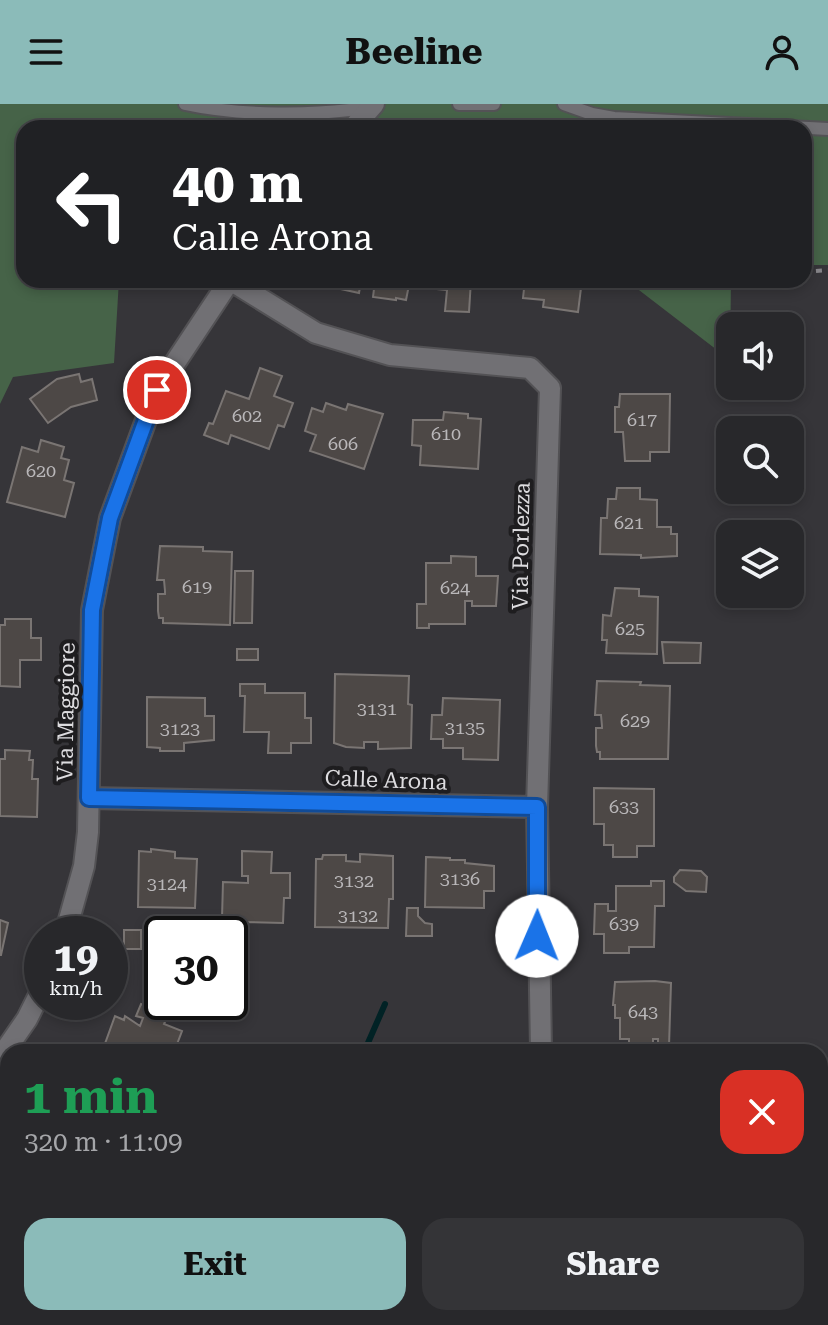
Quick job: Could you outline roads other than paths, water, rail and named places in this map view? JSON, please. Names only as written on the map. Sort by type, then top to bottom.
[{"type":"street","name":"Via Maggiore","points":[[70,916],[84,866],[89,798],[92,610],[110,518],[157,390],[225,288]]},
{"type":"street","name":"Via Porlezza","points":[[243,288],[316,333],[390,355],[530,368],[550,388],[537,807],[541,1044]]},
{"type":"street","name":"Calle Arona","points":[[89,798],[537,807]]},
{"type":"street","points":[[10,1044],[26,1020]]},
{"type":"lane","points":[[185,104],[237,111],[334,113],[372,106]]},
{"type":"lane","points":[[459,104],[494,104]]},
{"type":"lane","points":[[564,104],[603,117],[659,120]]},
{"type":"waterway","points":[[368,1044],[385,1004]]}]
